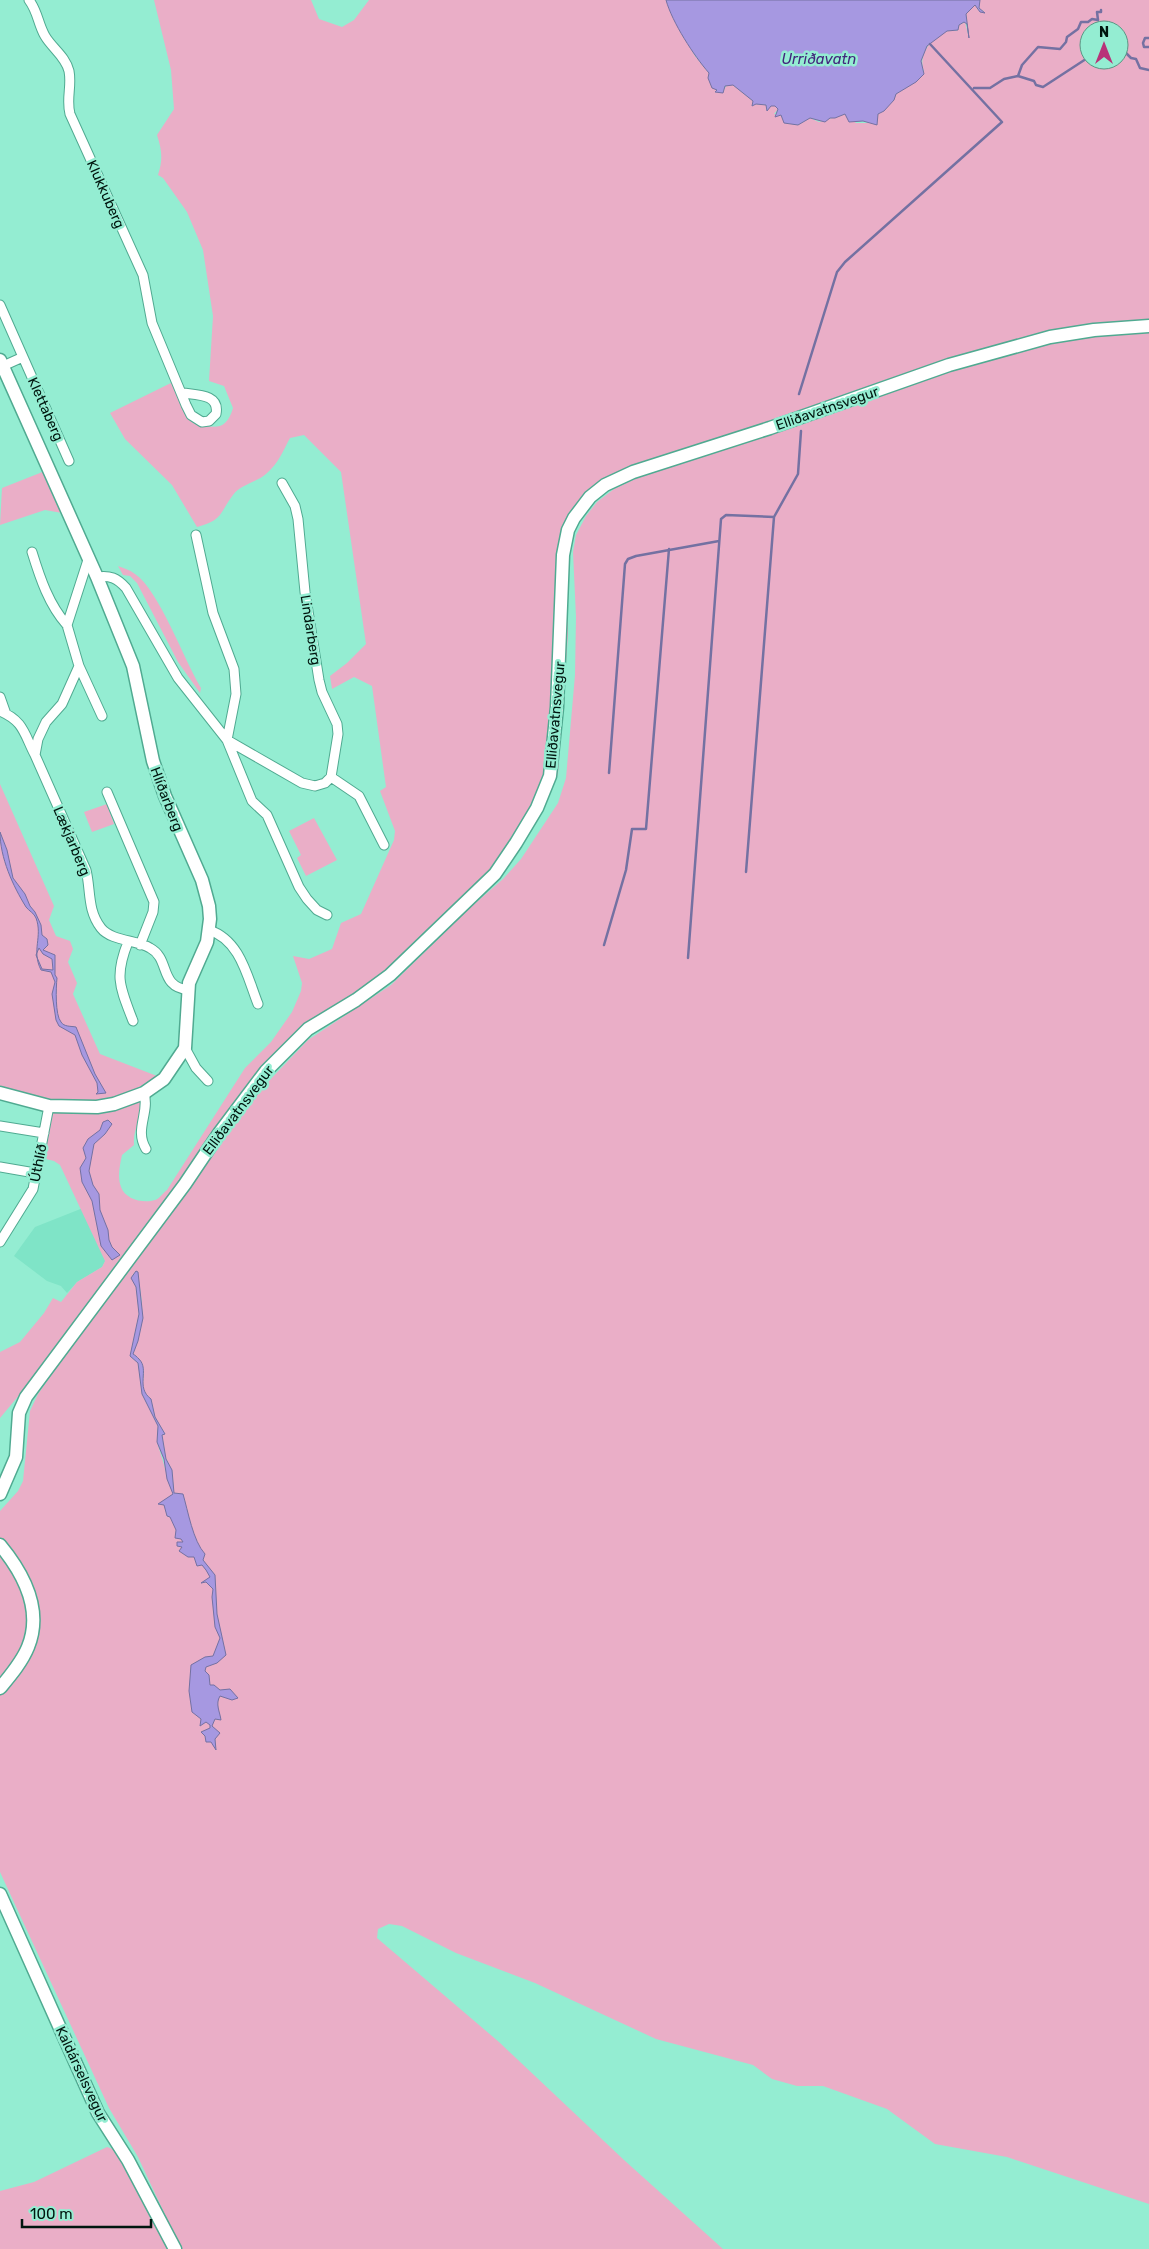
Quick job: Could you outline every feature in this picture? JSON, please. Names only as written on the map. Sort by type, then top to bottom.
[{"type":"main road","name":"Elliðavatnsvegur","points":[[0,1494],[4,1479],[16,1458],[19,1414],[26,1397],[184,1184],[252,1088],[266,1071],[304,1033],[356,1000],[390,975],[494,874],[527,825],[550,776],[557,708],[564,544],[574,518],[590,497],[605,485],[633,472],[770,428],[958,363],[1050,337],[1094,330],[1149,326]]},
{"type":"main road","name":"Hlíðarberg","points":[[1,361],[97,578],[133,666],[151,753],[162,787],[202,880],[210,906],[207,942],[192,975],[189,990],[185,1048]]},
{"type":"main road","points":[[0,1093],[49,1106],[96,1107],[114,1104],[144,1093],[164,1078],[185,1048]]},
{"type":"main road","points":[[0,1546],[19,1573],[30,1594],[32,1604],[32,1633],[23,1658],[0,1688]]},
{"type":"main road","points":[[0,1560],[19,1573]]},
{"type":"main road","name":"Kaldárselsvegur","points":[[0,1894],[98,2113],[137,2177],[175,2249]]},
{"type":"street","name":"Klukkuberg","points":[[29,0],[37,11],[44,34],[63,58],[68,68],[70,82],[67,106],[143,275],[152,323],[182,393]]},
{"type":"street","name":"Klettaberg","points":[[0,305],[69,461]]},
{"type":"street","points":[[1,361],[23,357]]},
{"type":"street","name":"Lindarberg","points":[[282,482],[295,506],[298,519],[305,592],[319,680],[322,692],[337,724],[338,734],[331,777]]},
{"type":"street","points":[[196,534],[213,613],[234,669],[236,694],[227,740]]},
{"type":"street","points":[[32,552],[52,604],[67,626],[79,666],[102,716]]},
{"type":"street","points":[[67,626],[88,560]]},
{"type":"street","points":[[97,578],[107,576],[118,580],[126,588],[178,678],[227,740],[252,801],[267,815],[307,899],[317,910],[327,916]]},
{"type":"street","points":[[35,755],[38,739],[46,722],[62,704],[79,666]]},
{"type":"street","name":"Lækjarberg","points":[[0,697],[3,713],[17,719],[23,727],[86,870],[89,883],[88,902],[102,930],[128,942],[150,947],[156,952],[170,983],[179,989],[189,990]]},
{"type":"street","points":[[227,740],[302,783],[315,786],[325,783],[331,777],[359,796],[384,845]]},
{"type":"street","points":[[107,792],[154,902],[153,912],[140,945]]},
{"type":"street","points":[[209,930],[222,934],[232,945],[239,957],[258,1004]]},
{"type":"street","points":[[128,942],[118,972],[133,1021]]},
{"type":"street","points":[[185,1048],[196,1068],[208,1081]]},
{"type":"street","points":[[144,1093],[145,1109],[140,1131],[146,1149]]},
{"type":"street","name":"Úthlíð","points":[[0,1242],[33,1189],[49,1106]]},
{"type":"street","points":[[0,1126],[44,1133]]},
{"type":"street","points":[[0,1166],[35,1173]]},
{"type":"shaded area","points":[[154,0],[311,0],[319,19],[342,27],[354,20],[369,0],[666,0],[682,34],[695,56],[709,73],[709,80],[716,89],[716,92],[723,91],[727,85],[733,85],[753,101],[752,106],[755,104],[766,105],[766,110],[771,106],[775,106],[778,109],[774,114],[781,115],[785,123],[798,125],[810,118],[819,122],[845,114],[856,123],[873,123],[877,119],[878,114],[885,109],[894,96],[915,81],[924,71],[923,57],[930,43],[936,37],[942,33],[956,31],[959,25],[965,22],[969,38],[966,14],[975,4],[978,10],[984,11],[979,9],[980,0],[1149,0],[1149,321],[1081,328],[608,482],[567,538],[568,635],[558,774],[548,799],[527,836],[400,965],[304,1031],[46,1363],[0,1418],[0,1352],[20,1342],[44,1313],[53,1298],[61,1302],[77,1282],[102,1267],[105,1261],[60,1165],[46,1159],[44,1156],[52,1112],[0,1087],[0,784],[54,906],[49,920],[56,936],[70,941],[73,949],[68,962],[77,983],[73,994],[100,1054],[157,1076],[133,1091],[142,1105],[142,1111],[134,1136],[134,1145],[122,1155],[120,1167],[119,1179],[123,1191],[126,1195],[140,1201],[156,1199],[167,1190],[245,1068],[271,1042],[292,1012],[301,991],[302,983],[293,956],[309,959],[332,949],[341,923],[361,914],[394,840],[395,831],[380,791],[386,787],[372,686],[354,677],[332,689],[330,676],[347,663],[366,644],[341,472],[304,435],[290,438],[280,457],[270,470],[262,477],[236,492],[216,519],[197,527],[172,485],[125,439],[110,413],[175,381],[183,405],[193,423],[213,427],[223,425],[233,408],[224,386],[209,381],[213,316],[203,250],[187,212],[163,178],[158,175],[161,155],[157,135],[174,109],[171,70]]},
{"type":"shaded area","points":[[1149,329],[1149,2204],[1007,2157],[935,2144],[887,2109],[823,2086],[797,2086],[772,2079],[753,2065],[656,2039],[535,1983],[456,1953],[402,1926],[389,1924],[378,1929],[377,1938],[499,2042],[624,2160],[723,2249],[181,2249],[138,2157],[109,2108],[0,1872],[0,1511],[18,1491],[23,1481],[30,1411],[38,1394],[132,1261],[265,1085],[308,1040],[391,985],[471,907],[503,879],[521,859],[558,803],[566,778],[575,675],[576,617],[573,552],[576,535],[586,516],[597,502],[614,489],[635,479],[930,376],[1071,337]],"holes":[[[136,1271],[142,1299],[142,1320],[133,1354],[141,1362],[144,1391],[151,1399],[155,1417],[165,1434],[162,1435],[166,1459],[172,1470],[174,1493],[178,1493],[166,1500],[173,1494],[157,1442],[158,1426],[142,1394],[138,1363],[130,1356],[139,1314],[136,1287],[132,1276]]]},
{"type":"shaded area","points":[[45,471],[62,513],[45,510],[0,525],[2,488]]},
{"type":"shaded area","points":[[118,566],[135,574],[144,582],[153,595],[171,626],[201,688],[200,693],[178,662],[137,583],[130,576],[123,575]]},
{"type":"shaded area","points":[[107,804],[114,824],[92,832],[84,812]]},
{"type":"shaded area","points":[[314,818],[337,860],[306,876],[297,858],[301,855],[289,831]]},
{"type":"shaded area","points":[[88,1206],[106,1260],[102,1267],[77,1282],[67,1293],[61,1286],[47,1281],[14,1256],[35,1227]]},
{"type":"shaded area","points":[[107,2147],[113,2149],[118,2154],[168,2249],[0,2249],[0,2191],[34,2182]]},
{"type":"water","name":"Urriðavatn","points":[[666,0],[980,0],[979,8],[985,13],[980,12],[975,5],[966,14],[969,38],[967,24],[964,22],[959,25],[958,30],[947,31],[927,46],[921,61],[924,74],[916,82],[896,94],[894,100],[884,111],[878,114],[877,125],[863,121],[849,122],[845,114],[830,118],[825,122],[810,118],[798,125],[784,123],[781,115],[775,117],[778,109],[775,106],[771,106],[767,111],[766,105],[756,104],[752,106],[753,101],[733,85],[725,86],[723,93],[715,92],[717,90],[712,88],[708,78],[709,73],[684,38]]},
{"type":"water","points":[[0,832],[7,850],[13,878],[25,894],[41,925],[42,935],[47,939],[48,945],[43,950],[55,955],[56,1001],[59,1019],[64,1025],[76,1027],[95,1074],[106,1093],[96,1094],[98,1092],[97,1083],[82,1055],[75,1035],[59,1026],[56,1020],[52,994],[55,982],[51,972],[41,970],[37,958],[42,969],[53,970],[52,959],[43,954],[39,948],[37,953],[38,925],[36,918],[26,907],[16,890],[5,862]]},
{"type":"water","points":[[108,1120],[112,1124],[94,1144],[89,1171],[93,1185],[99,1194],[100,1210],[108,1230],[109,1240],[112,1247],[120,1255],[112,1260],[101,1246],[92,1201],[82,1182],[80,1168],[86,1158],[83,1148],[88,1139],[100,1130],[103,1122]]},
{"type":"water","points":[[136,1271],[138,1272],[143,1318],[133,1354],[142,1363],[144,1389],[151,1399],[155,1417],[165,1434],[162,1435],[166,1459],[172,1470],[174,1493],[183,1494],[194,1534],[205,1554],[203,1560],[215,1575],[217,1614],[226,1655],[217,1663],[206,1667],[205,1671],[209,1675],[210,1685],[214,1685],[220,1690],[230,1689],[238,1698],[232,1700],[220,1696],[218,1705],[221,1720],[215,1719],[212,1726],[220,1733],[215,1739],[216,1750],[211,1742],[206,1742],[205,1736],[201,1732],[210,1728],[210,1725],[206,1722],[200,1726],[201,1719],[192,1712],[189,1691],[191,1665],[205,1657],[213,1656],[220,1638],[215,1627],[213,1589],[206,1582],[201,1583],[210,1577],[202,1565],[197,1566],[194,1557],[188,1557],[179,1551],[182,1547],[177,1546],[177,1542],[183,1542],[181,1539],[175,1538],[176,1530],[170,1517],[167,1516],[164,1505],[158,1504],[173,1494],[167,1479],[164,1459],[157,1442],[158,1426],[142,1394],[138,1363],[130,1356],[139,1314],[136,1287],[131,1278]]},
{"type":"waterway","points":[[1018,76],[1022,65],[1038,47],[1060,49],[1066,42],[1067,37],[1078,29],[1081,22],[1088,22],[1092,19],[1098,20],[1097,12],[1101,12],[1101,10]]},
{"type":"waterway","points":[[1149,38],[1145,38],[1143,43],[1144,47],[1149,47]]},
{"type":"waterway","points":[[799,394],[837,272],[845,262],[1002,122],[930,44]]},
{"type":"waterway","points":[[1129,56],[1136,59],[1140,68],[1149,70]]},
{"type":"waterway","points":[[974,88],[990,88],[1004,79],[1018,76],[1034,81],[1036,85],[1043,87],[1079,64]]},
{"type":"waterway","points":[[746,872],[774,517],[798,474],[801,431]]},
{"type":"waterway","points":[[688,958],[721,519],[726,515],[774,517]]},
{"type":"waterway","points":[[609,773],[625,564],[628,559],[636,556],[719,541]]},
{"type":"waterway","points":[[604,945],[626,870],[632,829],[646,829],[669,549]]}]
